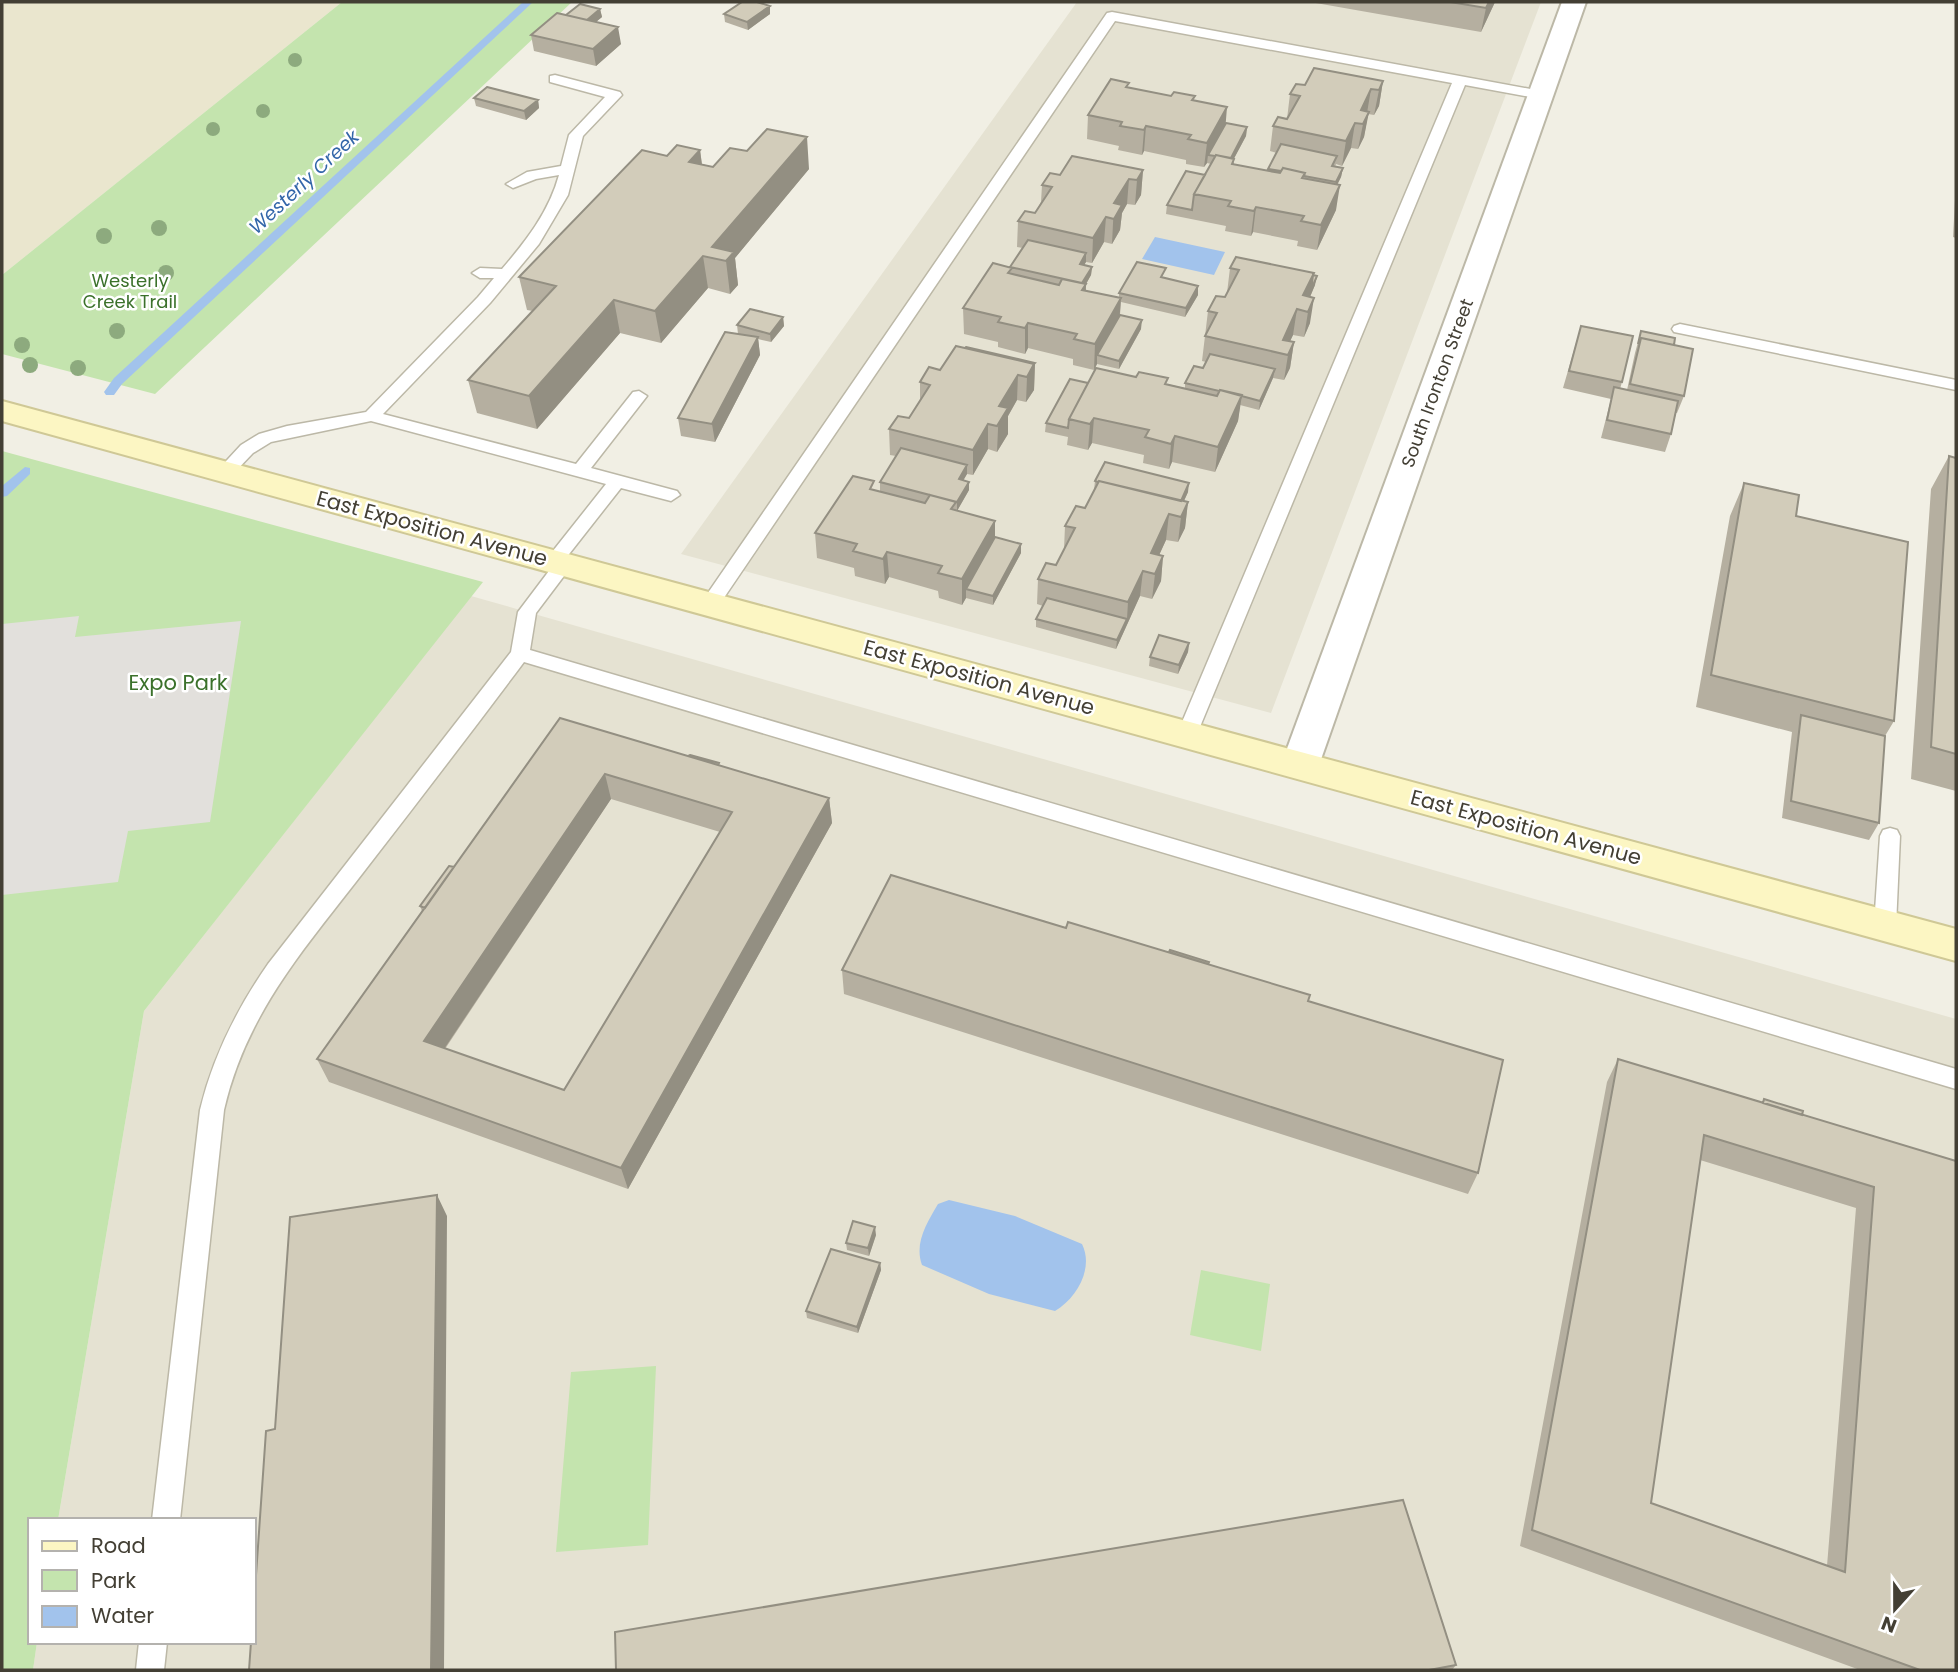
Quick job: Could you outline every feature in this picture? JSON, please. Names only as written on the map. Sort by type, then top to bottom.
[{"type":"street","name":"South Ironton Street","points":[[1300,765],[1574,2]]},
{"type":"street","name":"East Exposition Avenue","points":[[2,411],[1956,945]]},
{"type":"lane","points":[[710,603],[1112,16],[1541,94]]},
{"type":"lane","points":[[371,416],[507,274],[534,241],[555,209],[576,135],[615,95],[555,79]]},
{"type":"lane","points":[[1187,734],[1460,80]]},
{"type":"lane","points":[[513,184],[532,175],[567,169]]},
{"type":"lane","points":[[480,273],[507,274]]},
{"type":"lane","points":[[1680,329],[1956,385]]},
{"type":"lane","points":[[580,471],[639,396]]},
{"type":"lane","points":[[225,472],[253,445],[272,435],[371,416],[671,495]]},
{"type":"lane","points":[[166,1518],[212,1110],[228,1051],[242,1020],[276,970],[520,654],[527,612],[617,481]]},
{"type":"lane","points":[[520,654],[1956,1079]]},
{"type":"lane","points":[[1885,926],[1890,836]]},
{"type":"lane","points":[[150,1670],[153,1644]]},
{"type":"shaded area","points":[[2,2],[342,2],[2,275]]},
{"type":"shaded area","points":[[1077,2],[1541,2],[1271,713],[681,554]]},
{"type":"shaded area","points":[[471,596],[1956,1019],[1956,1670],[33,1670],[37,1644],[256,1644],[256,1518],[58,1518],[144,1011]]},
{"type":"shaded area","name":"Expo Park","points":[[79,616],[75,637],[241,621],[210,822],[128,831],[118,882],[2,895],[2,624]]},
{"type":"green space","name":"Westerly Creek Trail","points":[[342,2],[572,2],[155,394],[2,354],[2,275]]},
{"type":"green space","name":"Expo Park","points":[[2,451],[483,582],[144,1011],[58,1518],[28,1518],[28,1644],[37,1644],[33,1670],[2,1670]]},
{"type":"green space","points":[[1201,1270],[1270,1284],[1261,1351],[1190,1335]]},
{"type":"green space","points":[[656,1366],[648,1545],[556,1552],[571,1372]]},
{"type":"water","points":[[1155,237],[1225,252],[1214,275],[1142,259]]},
{"type":"water","points":[[949,1200],[1015,1216],[1082,1244],[1085,1272],[1070,1298],[1055,1311],[989,1294],[922,1265],[920,1249],[926,1226],[938,1204]]},
{"type":"building","points":[[742,2],[757,2],[770,6],[747,22],[724,14]]},
{"type":"building","points":[[1450,2],[1489,2],[1486,8]]},
{"type":"building","points":[[580,4],[600,9],[587,20],[566,15]]},
{"type":"building","points":[[557,13],[618,27],[593,49],[531,35]]},
{"type":"building","points":[[1314,68],[1383,81],[1379,90],[1371,89],[1361,110],[1369,112],[1363,124],[1355,123],[1346,141],[1273,126],[1278,117],[1287,119],[1300,96],[1290,94],[1296,84],[1305,85]]},
{"type":"building","points":[[1111,79],[1129,83],[1126,87],[1171,96],[1174,92],[1195,96],[1192,100],[1227,107],[1207,143],[1188,139],[1191,135],[1146,126],[1144,130],[1120,126],[1122,122],[1088,115]]},
{"type":"building","points":[[487,87],[538,100],[524,111],[474,98]]},
{"type":"building","points":[[1226,123],[1247,127],[1231,158],[1208,155]]},
{"type":"building","points":[[767,129],[807,137],[712,247],[734,252],[726,261],[703,256],[655,311],[614,300],[529,396],[468,380],[556,286],[519,277],[642,150],[667,156],[677,145],[700,150],[689,162],[713,167],[730,148],[747,151]]},
{"type":"building","points":[[1281,144],[1337,156],[1332,166],[1343,168],[1336,182],[1304,176],[1305,173],[1283,168],[1281,171],[1268,169]]},
{"type":"building","points":[[1216,155],[1234,159],[1232,164],[1280,173],[1283,168],[1305,173],[1302,178],[1340,185],[1321,225],[1301,221],[1304,216],[1256,207],[1254,211],[1228,206],[1231,201],[1194,194]]},
{"type":"building","points":[[1072,156],[1143,170],[1137,180],[1129,179],[1114,203],[1122,205],[1114,219],[1106,217],[1093,238],[1018,221],[1025,211],[1035,213],[1052,187],[1042,185],[1050,173],[1060,175]]},
{"type":"building","points":[[1186,171],[1205,175],[1194,194],[1192,210],[1167,205]]},
{"type":"building","points":[[1028,240],[1086,253],[1080,264],[1092,267],[1082,283],[1010,267]]},
{"type":"building","points":[[1236,257],[1314,273],[1303,295],[1314,298],[1308,312],[1297,309],[1283,340],[1294,342],[1288,355],[1205,336],[1217,313],[1208,311],[1216,296],[1225,297],[1239,270],[1230,268]]},
{"type":"building","points":[[1137,262],[1166,268],[1161,277],[1198,286],[1186,308],[1119,293]]},
{"type":"building","points":[[993,263],[1012,268],[1008,273],[1059,285],[1062,279],[1086,284],[1082,290],[1121,298],[1095,344],[1074,339],[1077,334],[1028,323],[1025,328],[998,322],[1001,317],[963,308]]},
{"type":"building","points":[[1313,275],[1317,276],[1311,290]]},
{"type":"building","points":[[750,309],[783,317],[770,334],[737,325]]},
{"type":"building","points":[[1120,315],[1142,320],[1119,361],[1097,355]]},
{"type":"building","points":[[1581,326],[1633,336],[1622,382],[1569,371]]},
{"type":"building","points":[[1641,331],[1675,338],[1674,345],[1641,338],[1638,344]]},
{"type":"building","points":[[725,332],[758,337],[712,424],[678,418]]},
{"type":"building","points":[[1641,338],[1693,349],[1684,396],[1630,384]]},
{"type":"building","points":[[956,346],[1034,364],[1027,377],[1018,375],[999,406],[1008,408],[997,426],[988,424],[973,450],[889,429],[898,416],[909,418],[930,385],[920,382],[929,367],[940,370]]},
{"type":"building","points":[[966,347],[1035,363],[965,348]]},
{"type":"building","points":[[1210,354],[1275,369],[1260,401],[1185,383],[1194,366],[1203,368]]},
{"type":"building","points":[[1096,368],[1136,377],[1139,372],[1168,378],[1165,384],[1217,396],[1220,390],[1242,395],[1218,447],[1175,436],[1171,444],[1145,437],[1149,430],[1094,418],[1090,424],[1069,419]]},
{"type":"building","points":[[1070,379],[1088,383],[1069,419],[1068,428],[1046,423]]},
{"type":"building","points":[[1614,387],[1678,401],[1671,434],[1607,420]]},
{"type":"building","points":[[901,448],[967,465],[959,479],[969,482],[957,502],[880,482]]},
{"type":"building","points":[[1949,456],[1956,458],[1956,754],[1931,747]]},
{"type":"building","points":[[1105,462],[1189,483],[1181,501],[1095,481]]},
{"type":"building","points":[[853,476],[874,481],[870,489],[925,503],[930,495],[956,502],[951,509],[995,521],[962,579],[938,573],[942,566],[887,552],[883,559],[853,551],[857,544],[815,533]]},
{"type":"building","points":[[1099,481],[1188,502],[1181,517],[1169,514],[1151,553],[1163,556],[1155,574],[1143,571],[1128,602],[1038,579],[1046,563],[1056,565],[1075,528],[1065,526],[1076,506],[1085,508]]},
{"type":"building","points":[[1744,483],[1799,495],[1796,516],[1908,542],[1894,721],[1711,675]]},
{"type":"building","points":[[995,537],[1021,544],[993,596],[966,589]]},
{"type":"building","points":[[1047,598],[1127,619],[1117,640],[1036,619]]},
{"type":"building","points":[[1159,635],[1189,643],[1179,665],[1150,657]]},
{"type":"building","points":[[1801,715],[1885,736],[1879,823],[1791,801]]},
{"type":"building","points":[[560,718],[829,798],[621,1168],[317,1059]],"holes":[[[605,774],[732,812],[564,1090],[424,1041]]]},
{"type":"building","points":[[688,756],[719,763],[718,765]]},
{"type":"building","points":[[449,866],[454,867],[425,908],[420,906]]},
{"type":"building","points":[[891,875],[1066,928],[1068,922],[1310,995],[1308,1001],[1503,1060],[1478,1173],[842,970]]},
{"type":"building","points":[[1170,950],[1209,962],[1208,964],[1169,952]]},
{"type":"building","points":[[1618,1059],[1956,1161],[1956,1670],[1920,1670],[1532,1530]],"holes":[[[1704,1135],[1874,1187],[1845,1572],[1651,1503]]]},
{"type":"building","points":[[1764,1099],[1803,1111],[1802,1115],[1763,1103]]},
{"type":"building","points":[[437,1195],[431,1670],[249,1670],[251,1644],[256,1644],[256,1575],[266,1431],[275,1429],[290,1217]]},
{"type":"building","points":[[853,1221],[875,1227],[868,1248],[846,1243]]},
{"type":"building","points":[[831,1249],[880,1263],[857,1327],[806,1311]]},
{"type":"building","points":[[1403,1500],[1456,1665],[1429,1670],[616,1670],[615,1632]]},
{"type":"waterway","name":"Westerly Creek","points":[[110,392],[118,381],[528,2]]},
{"type":"waterway","name":"Westerly Creek","points":[[2,493],[25,471]]}]
